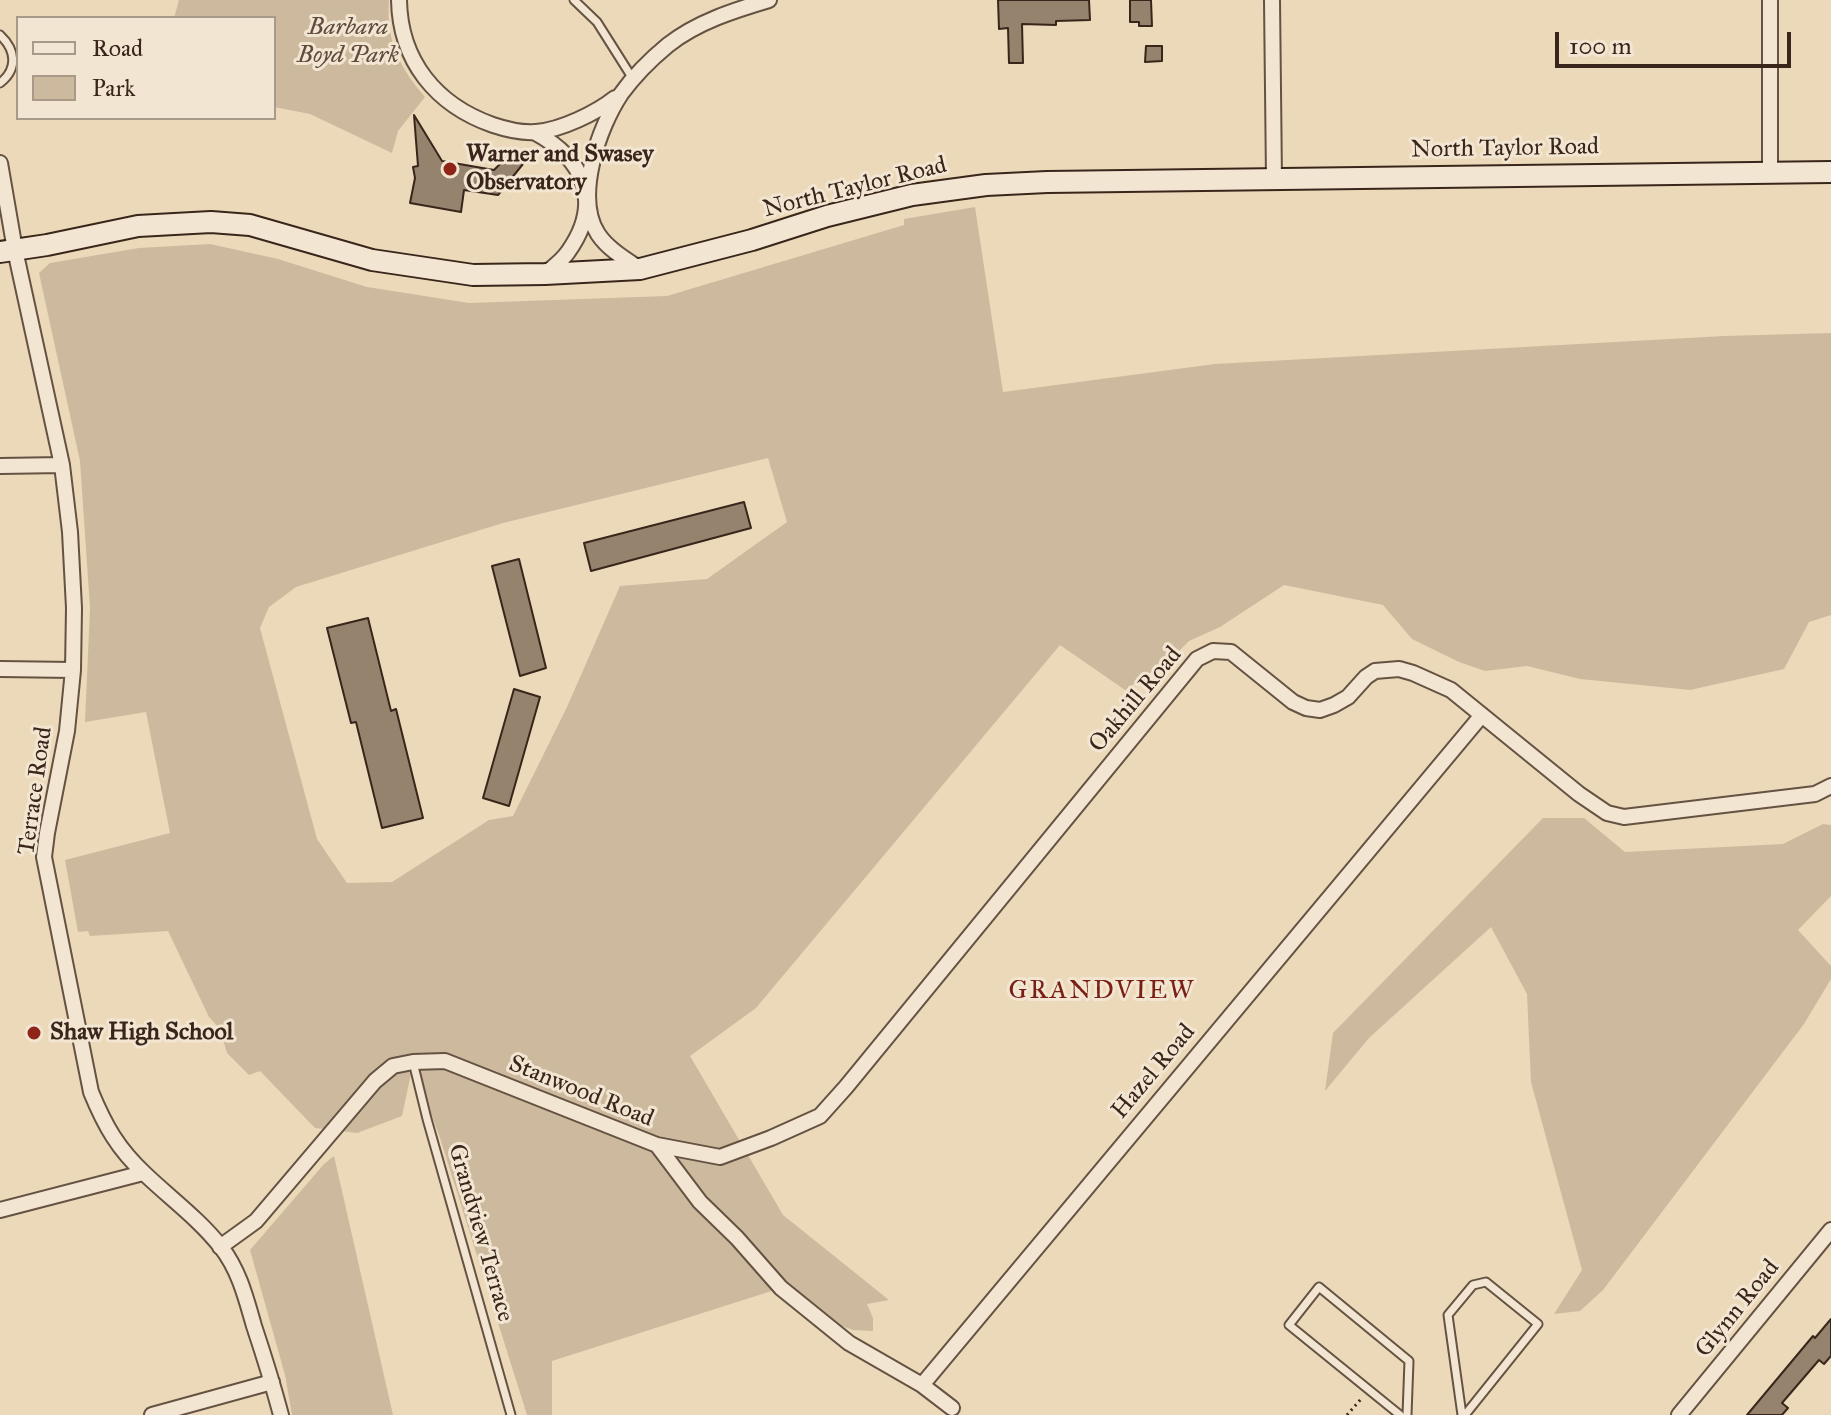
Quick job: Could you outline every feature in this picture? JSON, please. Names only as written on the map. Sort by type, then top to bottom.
[{"type":"street","points":[[399,0],[406,45],[415,64],[447,101],[479,120],[534,132],[585,116],[622,93]]},
{"type":"street","points":[[545,274],[566,255],[576,239],[583,223],[592,167],[603,130],[633,79],[670,43],[700,25],[769,0]]},
{"type":"street","points":[[1272,0],[1274,179]]},
{"type":"street","points":[[1770,0],[1770,171]]},
{"type":"street","points":[[534,132],[552,142],[580,174],[597,233],[608,246],[640,269]]},
{"type":"street","name":"Terrace Road","points":[[0,163],[8,251],[62,465],[71,547],[73,670],[67,731],[44,857],[91,1092],[107,1128],[143,1173],[178,1203],[220,1247],[239,1277],[281,1415]]},
{"type":"street","name":"North Taylor Road","points":[[8,251],[138,226],[211,222],[250,225],[372,260],[473,275],[545,274],[640,269],[752,240],[827,216],[944,190],[1047,182],[1831,172]]},
{"type":"street","points":[[0,466],[62,465]]},
{"type":"street","name":"Oakhill Road","points":[[657,1145],[720,1157],[820,1116],[1197,659],[1213,651],[1231,652],[1293,702],[1306,708],[1320,710],[1334,705],[1348,697],[1375,671],[1399,669],[1451,690],[1579,794],[1607,813],[1624,817],[1815,794],[1831,786]]},
{"type":"street","points":[[0,669],[73,670]]},
{"type":"street","name":"Hazel Road","points":[[922,1385],[1482,715]]},
{"type":"street","name":"Stanwood Road","points":[[220,1247],[256,1221],[375,1081],[393,1066],[445,1061],[657,1145],[700,1202],[781,1288],[849,1343],[922,1385],[952,1408]]},
{"type":"street","points":[[0,1210],[143,1173]]},
{"type":"street","name":"Glynn Road","points":[[1679,1415],[1831,1230]]},
{"type":"street","points":[[152,1415],[272,1382]]},
{"type":"lane","points":[[574,0],[597,22],[633,79]]},
{"type":"lane","points":[[0,35],[13,58],[11,72],[0,83]]},
{"type":"lane","name":"Grandview Terrace","points":[[413,1062],[511,1415]]},
{"type":"lane","points":[[1486,1282],[1538,1324],[1463,1415],[1448,1315],[1473,1285],[1486,1282]]},
{"type":"lane","points":[[1400,1415],[1289,1325],[1319,1287],[1409,1361],[1407,1415]]},
{"type":"path","points":[[1347,1415],[1369,1390]]},
{"type":"green space","name":"Barbara Boyd Park","points":[[179,0],[389,0],[390,29],[396,53],[425,97],[398,131],[392,153],[310,114],[276,107],[276,16],[175,16]]},
{"type":"green space","points":[[975,207],[1003,392],[1215,364],[1831,333],[1831,615],[1809,622],[1784,669],[1690,690],[1580,679],[1527,666],[1485,671],[1412,639],[1383,605],[1284,585],[1220,627],[1189,641],[1171,659],[1125,690],[1060,645],[756,1008],[690,1056],[783,1215],[889,1300],[867,1304],[873,1318],[873,1331],[842,1326],[781,1288],[552,1361],[552,1415],[527,1415],[440,1138],[413,1064],[402,1116],[357,1133],[315,1128],[260,1071],[249,1075],[227,1053],[220,1029],[209,1017],[168,931],[90,936],[88,931],[78,932],[65,860],[170,833],[146,712],[85,722],[90,608],[80,461],[39,273],[50,263],[139,248],[210,244],[278,259],[367,287],[469,303],[667,296],[904,225],[904,219]],"holes":[[[768,458],[787,522],[707,579],[620,586],[567,707],[513,816],[489,820],[392,882],[347,883],[317,839],[260,628],[269,607],[296,587],[503,523]]]},
{"type":"green space","points":[[1543,818],[1584,818],[1625,852],[1783,844],[1823,824],[1831,825],[1831,896],[1798,930],[1831,966],[1831,979],[1804,1024],[1603,1290],[1580,1311],[1554,1314],[1582,1270],[1531,1082],[1527,994],[1491,927],[1369,1038],[1325,1091],[1333,1033]]},
{"type":"green space","points":[[334,1156],[393,1415],[292,1415],[285,1375],[250,1250]]},
{"type":"building","points":[[998,0],[1089,0],[1090,20],[1056,21],[1056,25],[1022,24],[1023,63],[1009,63],[1008,28],[999,29]]},
{"type":"building","points":[[1130,0],[1151,0],[1152,26],[1130,22]]},
{"type":"building","points":[[1146,46],[1162,46],[1162,61],[1145,62]]},
{"type":"building","name":"Warner and Swasey Observatory","points":[[414,115],[442,161],[494,170],[510,154],[523,164],[498,195],[464,190],[461,212],[410,203],[415,178],[413,167],[418,166]]},
{"type":"building","points":[[744,502],[751,528],[591,571],[584,543]]},
{"type":"building","points":[[519,559],[546,668],[520,676],[492,566]]},
{"type":"building","points":[[368,618],[391,711],[396,709],[423,818],[382,828],[356,722],[351,723],[327,628]]},
{"type":"building","points":[[514,689],[540,697],[509,806],[483,798]]},
{"type":"building","points":[[1831,1319],[1831,1356],[1824,1364],[1819,1360],[1782,1403],[1788,1408],[1782,1415],[1747,1415],[1813,1336],[1815,1338]]},
{"type":"place","name":"Warner and Swasey Observatory","points":[[450,169]]},
{"type":"place","name":"Shaw High School","points":[[34,1033]]},
{"type":"district","name":"GRANDVIEW","points":[[1102,992]]}]
